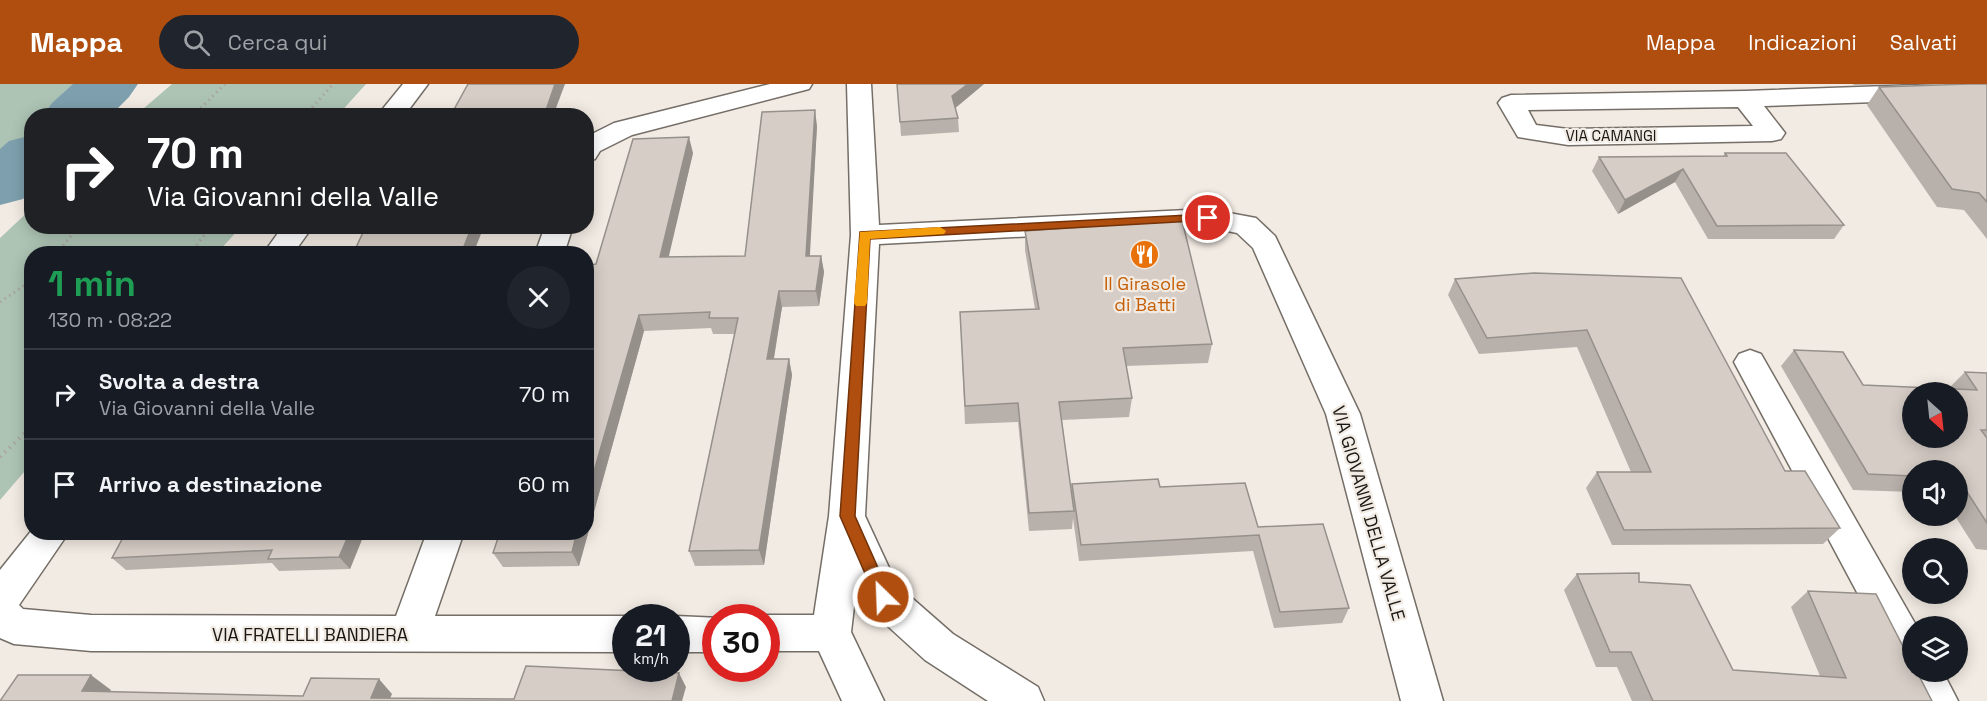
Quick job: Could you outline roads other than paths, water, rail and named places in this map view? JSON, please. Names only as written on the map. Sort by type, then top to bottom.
[{"type":"street","points":[[396,108],[416,84]]},
{"type":"street","points":[[594,144],[623,129],[800,84]]},
{"type":"street","points":[[859,84],[865,235],[847,516],[831,633],[863,701]]},
{"type":"street","name":"VIA CAMANGI","points":[[1745,99],[1772,133],[1568,137],[1527,131],[1511,103],[1745,99],[1987,90]]},
{"type":"street","name":"VIA GIOVANNI DELLA VALLE","points":[[865,235],[1176,218],[1208,218],[1245,225],[1265,243],[1343,414],[1422,701]]},
{"type":"street","points":[[283,246],[293,234]]},
{"type":"street","points":[[1750,362],[1902,638]]},
{"type":"street","points":[[847,516],[883,597],[939,647],[1023,701]]},
{"type":"street","points":[[0,600],[45,540]]},
{"type":"street","points":[[409,635],[443,540]]},
{"type":"street","name":"VIA FRATELLI BANDIERA","points":[[0,612],[14,626],[91,633],[612,634]]},
{"type":"street","points":[[780,633],[831,633]]},
{"type":"street","points":[[1927,682],[1937,701]]},
{"type":"waterway","points":[[82,108],[108,84]]},
{"type":"waterway","points":[[0,184],[24,162]]},
{"type":"place","name":"Il Girasole di Batti","points":[[1145,254]]}]
